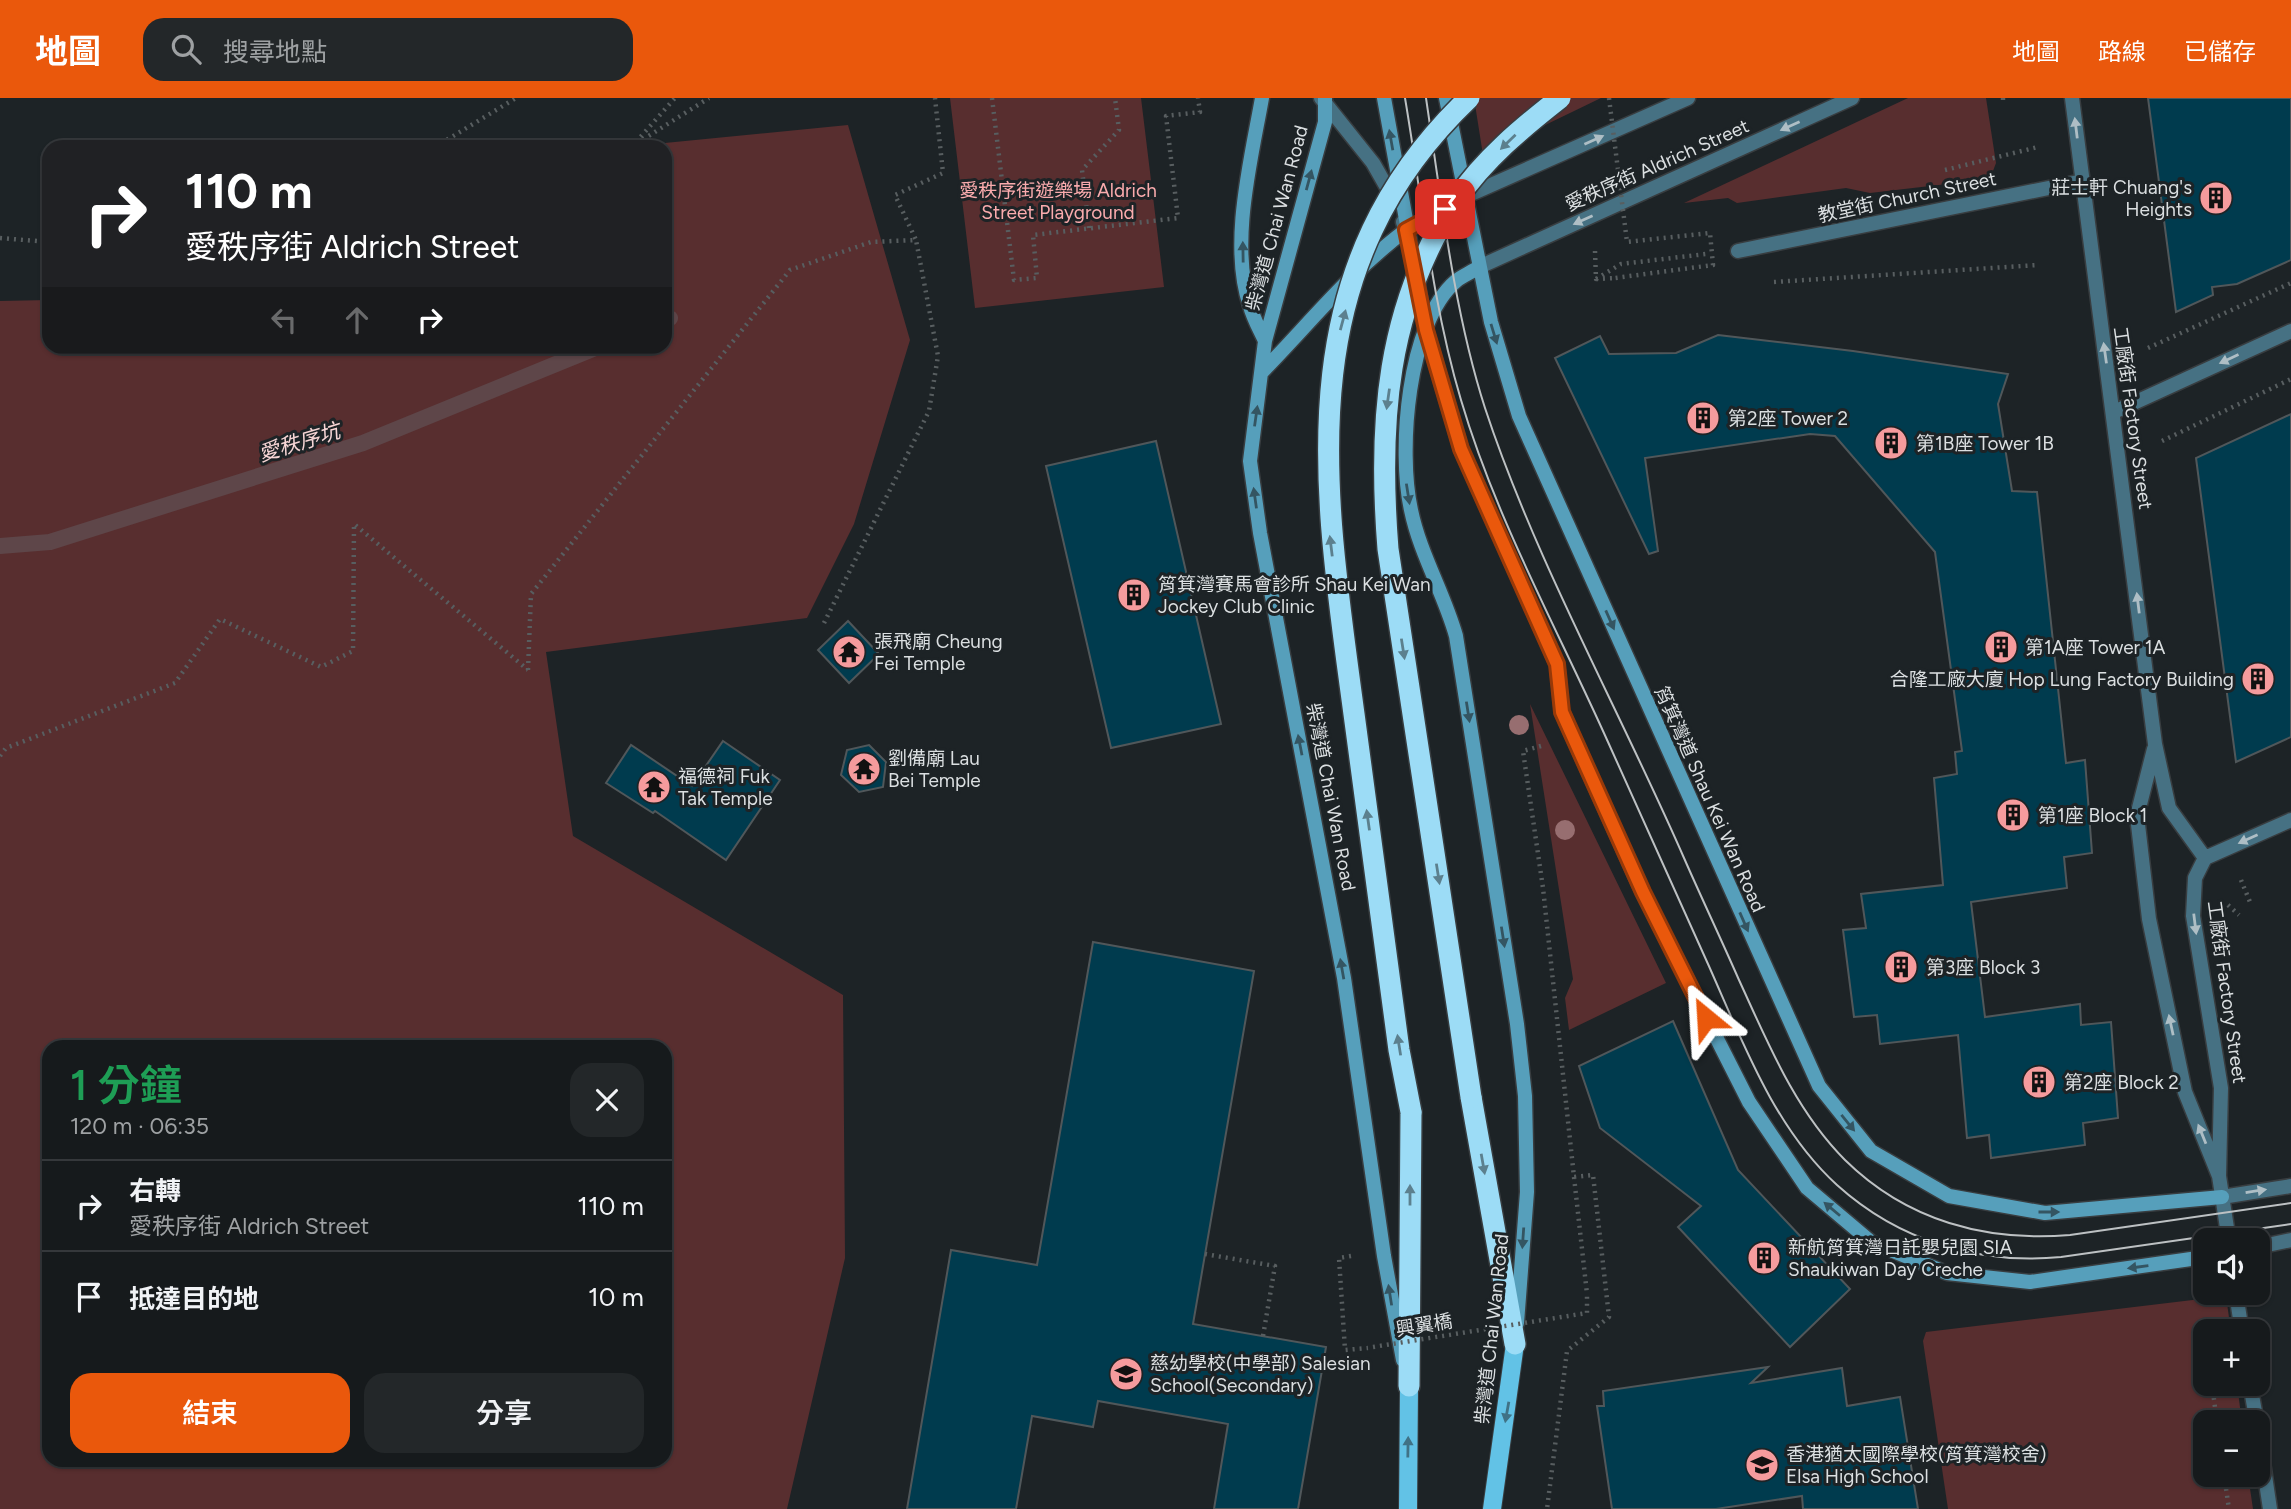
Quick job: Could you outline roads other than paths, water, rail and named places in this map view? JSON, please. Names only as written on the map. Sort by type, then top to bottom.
[{"type":"highway","points":[[1409,1386],[1411,1112],[1399,1050],[1330,538],[1326,429],[1337,342],[1368,243],[1409,168],[1442,126],[1469,98]]},
{"type":"highway","points":[[1515,1344],[1471,1097],[1388,549],[1382,475],[1386,408],[1402,320],[1431,243],[1458,198],[1482,167],[1560,98]]},
{"type":"main road","points":[[1262,98],[1243,209],[1243,234],[1249,305],[1265,341]]},
{"type":"main road","points":[[1384,98],[1426,330],[1461,449],[1557,664],[1562,712],[1643,892],[1749,1102],[1807,1188],[1871,1242],[1947,1273],[2029,1282],[2193,1259]]},
{"type":"main road","name":"筲箕灣道 Shau Kei Wan Road","points":[[1447,98],[1464,197],[1491,322],[1519,416],[1744,924],[1819,1086],[1871,1151],[1949,1196],[2045,1213],[2222,1196]]},
{"type":"main road","name":"柴灣道 Chai Wan Road","points":[[1324,99],[1325,122],[1265,341],[1250,461],[1260,533],[1344,978],[1392,1310],[1409,1386],[1408,1509]]},
{"type":"main road","points":[[1262,372],[1313,320],[1340,286],[1372,256],[1406,230]]},
{"type":"main road","name":"柴灣道 Chai Wan Road","points":[[1479,267],[1456,281],[1426,330],[1408,398],[1406,486],[1417,534],[1442,589],[1456,636],[1517,1024],[1528,1143],[1515,1344],[1492,1509]]},
{"type":"street","points":[[1324,99],[1373,163],[1406,230],[1464,197],[1688,98]]},
{"type":"street","name":"愛秩序街 Aldrich Street","points":[[1479,267],[1852,98]]},
{"type":"street","name":"工廠街 Factory Street","points":[[2073,98],[2155,744],[2169,808],[2204,858],[2195,877],[2193,915],[2221,1088],[2219,1176],[2227,1228]]},
{"type":"street","name":"教堂街 Church Street","points":[[1738,251],[2083,180]]},
{"type":"street","points":[[2114,412],[2291,331]]},
{"type":"street","name":"工廠街 Factory Street","points":[[2155,744],[2137,816],[2149,919],[2185,1092],[2219,1176]]},
{"type":"street","points":[[2204,858],[2291,820]]},
{"type":"street","points":[[2222,1196],[2291,1186]]},
{"type":"street","points":[[2270,1244],[2291,1240]]},
{"type":"street","points":[[2267,1487],[2270,1509]]},
{"type":"waterway","name":"愛秩序坑","points":[[0,546],[50,542],[363,443],[580,354]]},
{"type":"tram line","points":[[1405,98],[1442,326],[1475,444],[1529,574],[1621,770],[1747,1052],[1777,1110],[1795,1137],[1837,1185],[1861,1204],[1913,1234],[1970,1252],[2030,1259],[2061,1257],[2291,1224]]},
{"type":"tram line","points":[[1426,98],[1465,333],[1485,408],[1505,465],[1553,578],[1772,1051],[1811,1120],[1845,1160],[1869,1181],[1921,1212],[1978,1230],[2008,1235],[2070,1235],[2291,1203]]},
{"type":"place","name":"莊士軒 Chuang's Heights","points":[[2216,198]]},
{"type":"place","name":"第2座 Tower 2","points":[[1703,418]]},
{"type":"place","name":"第1B座 Tower 1B","points":[[1891,443]]},
{"type":"place","name":"筲箕灣賽馬會診所 Shau Kei Wan Jockey Club Clinic","points":[[1134,595]]},
{"type":"place","name":"第1A座 Tower 1A","points":[[2001,647]]},
{"type":"place","name":"張飛廟 Cheung Fei Temple","points":[[849,652]]},
{"type":"place","name":"合隆工廠大廈 Hop Lung Factory Building","points":[[2258,679]]},
{"type":"place","name":"劉備廟 Lau Bei Temple","points":[[864,769]]},
{"type":"place","name":"福德祠 Fuk Tak Temple","points":[[654,787]]},
{"type":"place","name":"第1座 Block 1","points":[[2013,815]]},
{"type":"place","name":"第3座 Block 3","points":[[1901,967]]},
{"type":"place","name":"第2座 Block 2","points":[[2039,1082]]},
{"type":"place","name":"新航筲箕灣日託嬰兒園 SIA Shaukiwan Day Creche","points":[[1764,1258]]},
{"type":"place","name":"慈幼學校(中學部) Salesian School(Secondary)","points":[[1126,1374]]},
{"type":"place","name":"香港猶太國際學校(筲箕灣校舍) Elsa High School","points":[[1762,1465]]},
{"type":"park label","name":"愛秩序街遊樂場 Aldrich Street Playground","points":[[1058,201]]}]
